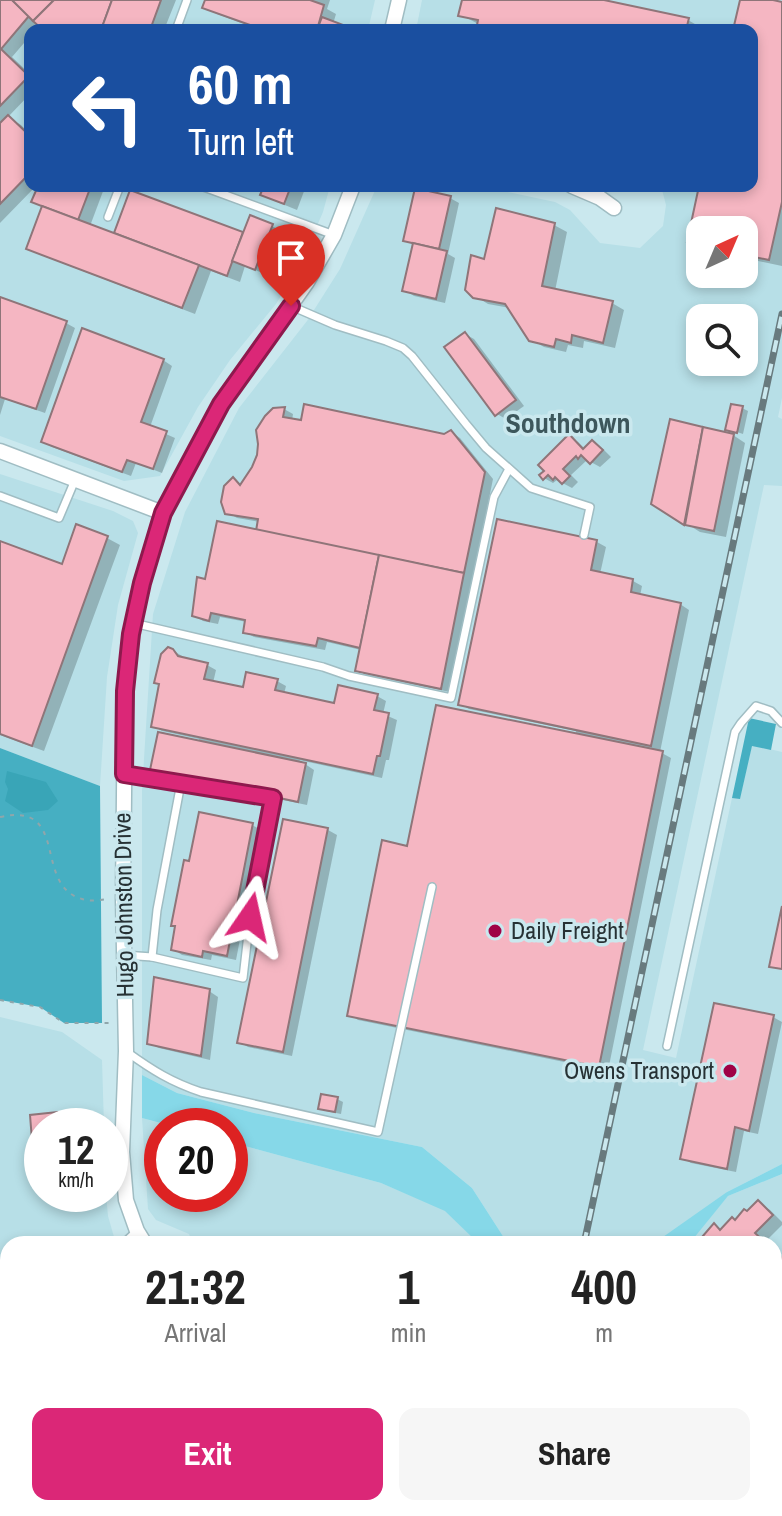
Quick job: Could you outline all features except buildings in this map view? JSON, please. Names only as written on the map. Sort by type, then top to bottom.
[{"type":"street","points":[[393,24],[399,0]]},
{"type":"street","name":"Hugo Johnston Drive","points":[[140,1236],[126,1200],[122,1152],[126,1051],[125,691],[133,623],[163,513],[221,404],[307,282],[334,235],[351,192]]},
{"type":"street","points":[[586,192],[614,208]]},
{"type":"street","points":[[0,451],[163,513]]},
{"type":"lane","points":[[178,24],[187,0]]},
{"type":"lane","points":[[108,217],[118,192]]},
{"type":"lane","points":[[217,192],[334,235]]},
{"type":"lane","points":[[291,306],[403,348],[486,448],[531,488],[590,507],[584,535]]},
{"type":"lane","points":[[133,623],[451,698],[494,497],[509,469]]},
{"type":"lane","points":[[0,496],[59,518],[75,480]]},
{"type":"lane","points":[[667,1046],[735,732],[756,706],[771,711],[782,723]]},
{"type":"lane","points":[[124,774],[273,798],[250,917],[243,978],[152,957],[124,955]]},
{"type":"lane","points":[[152,957],[157,910],[181,783]]},
{"type":"lane","points":[[126,1051],[179,1085],[378,1132],[432,887]]},
{"type":"lane","points":[[132,1236],[137,1231]]},
{"type":"path","points":[[0,817],[24,815],[41,825],[48,838],[53,868],[65,889],[81,899],[101,900]]},
{"type":"path","points":[[0,1000],[40,1007],[64,1023],[102,1023]]},
{"type":"shaded area","points":[[0,0],[375,0],[369,24],[24,24],[24,192],[328,192],[300,265],[276,304],[230,360],[198,407],[160,476],[124,481],[0,436]]},
{"type":"shaded area","points":[[422,0],[782,0],[782,398],[778,417],[782,419],[782,486],[764,485],[643,1050],[676,1058],[732,798],[740,798],[752,745],[782,752],[782,1164],[727,1192],[710,1217],[728,1196],[782,1174],[782,1236],[503,1236],[472,1188],[422,1147],[254,1113],[248,1111],[248,1108],[235,1108],[177,1093],[142,1075],[142,791],[153,614],[185,512],[239,408],[307,321],[340,269],[374,192],[508,192],[555,202],[570,210],[600,243],[640,248],[663,226],[666,205],[663,192],[758,192],[758,24],[417,24]]},
{"type":"shaded area","points":[[0,474],[113,511],[133,521],[138,533],[118,605],[107,677],[100,786],[0,748]]},
{"type":"shaded area","points":[[749,718],[776,724],[771,750],[752,746],[740,799],[732,798]]},
{"type":"shaded area","points":[[0,748],[100,786],[102,1023],[64,1023],[40,1007],[0,1000]]},
{"type":"shaded area","points":[[7,771],[46,782],[58,801],[48,810],[23,813],[5,801]]},
{"type":"shaded area","points":[[0,1017],[62,1032],[102,1060],[103,1108],[24,1108],[24,1212],[108,1212],[114,1236],[0,1236]]},
{"type":"shaded area","points":[[142,1075],[177,1093],[235,1108],[144,1108],[144,1119]]},
{"type":"shaded area","points":[[248,1111],[422,1147],[472,1188],[503,1236],[471,1236],[445,1211],[381,1183],[248,1147]]},
{"type":"shaded area","points":[[248,1147],[381,1183],[445,1210],[471,1236],[190,1236],[156,1220],[150,1212],[248,1212]]},
{"type":"shaded area","points":[[782,1164],[782,1174],[728,1196],[696,1236],[664,1236],[727,1192]]},
{"type":"railway","points":[[586,1236],[782,314]]},
{"type":"place","name":"Daily Freight","points":[[495,931]]},
{"type":"place","name":"Owens Transport","points":[[730,1071]]},
{"type":"district","name":"Southdown","points":[[568,423]]},
{"type":"route","points":[[250,917],[273,798],[124,774],[125,691],[131,634],[142,583],[163,513],[221,404],[291,306]]}]
